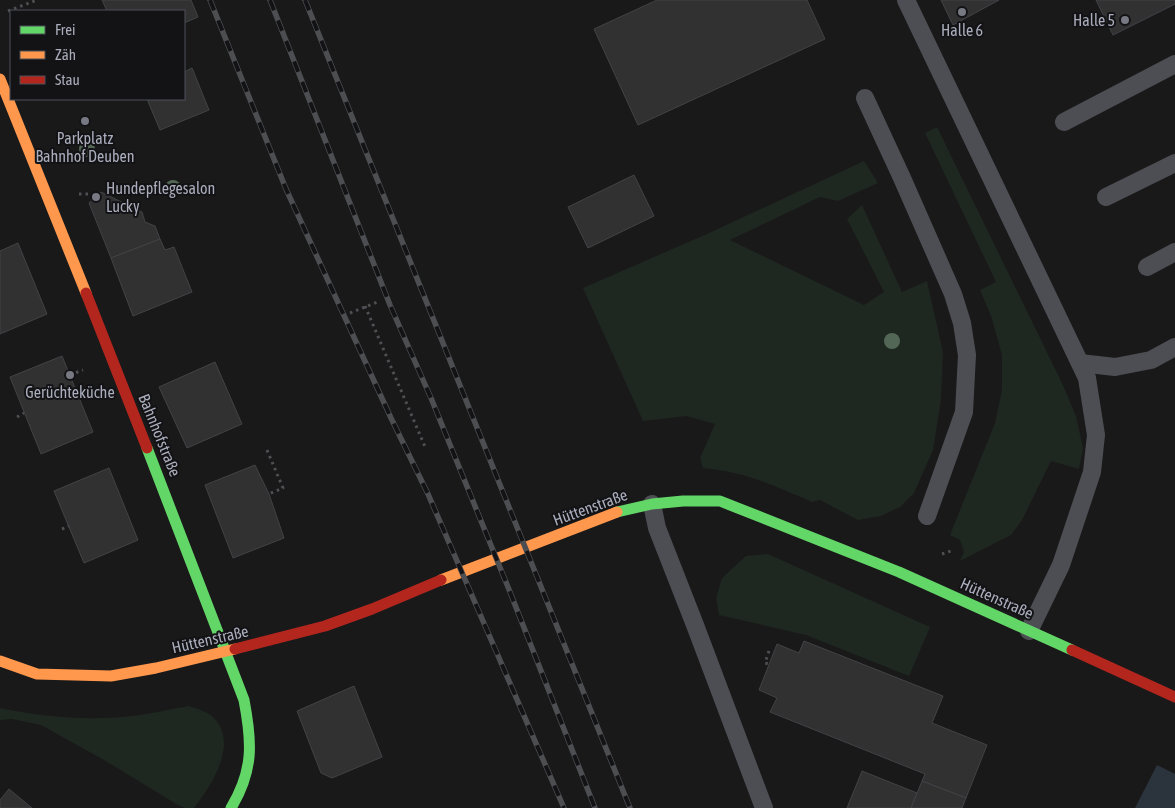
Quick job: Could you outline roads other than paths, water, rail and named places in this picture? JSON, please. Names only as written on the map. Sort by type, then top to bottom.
[{"type":"main road","name":"Bahnhofstraße","points":[[0,79],[165,492],[244,700],[250,728],[249,769],[241,793],[231,808]]},
{"type":"main road","name":"Hüttenstraße","points":[[0,661],[36,674],[111,676],[156,668],[296,635],[362,612],[634,507],[652,504],[720,501],[899,572],[1175,697]]},
{"type":"lane","points":[[906,0],[1087,378],[1096,435],[1092,472],[1061,566],[1029,630]]},
{"type":"lane","points":[[1064,122],[1175,64]]},
{"type":"lane","points":[[864,98],[906,186],[953,294],[962,322],[967,355],[964,412],[927,516]]},
{"type":"lane","points":[[1106,197],[1175,162]]},
{"type":"lane","points":[[1147,266],[1175,252]]},
{"type":"lane","points":[[1080,363],[1115,367],[1151,360],[1175,348]]},
{"type":"lane","points":[[652,504],[657,528],[696,625],[764,808]]},
{"type":"railway","points":[[210,0],[286,189],[428,494],[564,808]]},
{"type":"railway","points":[[270,0],[390,305],[431,398],[595,808]]},
{"type":"railway","points":[[305,0],[630,808]]},
{"type":"place","name":"Halle 6","points":[[962,12]]},
{"type":"place","name":"Halle 5","points":[[1125,20]]},
{"type":"place","name":"Parkplatz Bahnhof Deuben","points":[[85,121]]},
{"type":"place","name":"Hundepflegesalon Lucky","points":[[96,197]]},
{"type":"place","name":"Gerüchteküche","points":[[70,375]]}]
